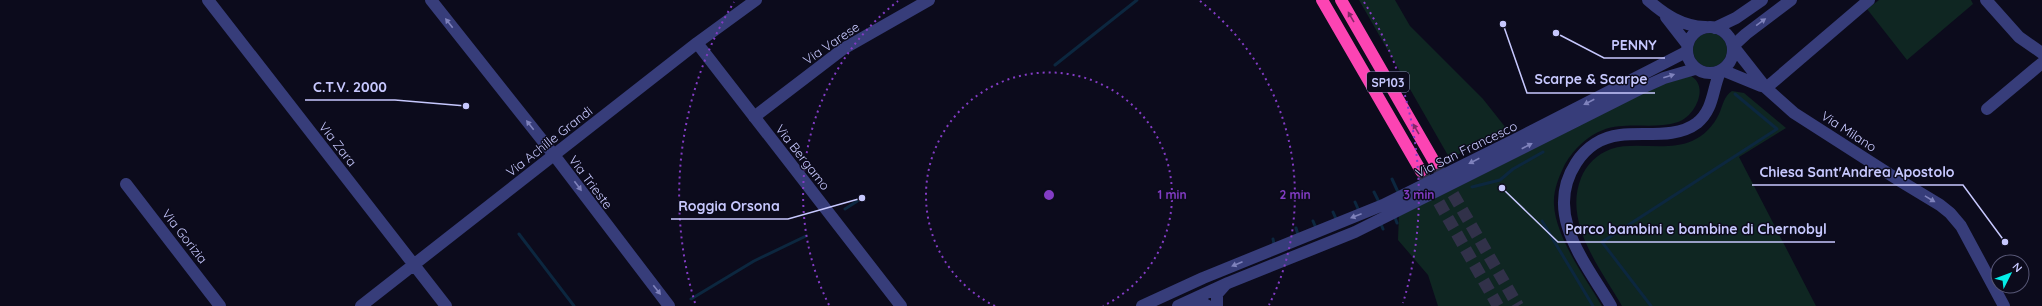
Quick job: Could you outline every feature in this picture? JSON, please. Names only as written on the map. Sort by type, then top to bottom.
[{"type":"highway","name":"SP103","points":[[1322,0],[1421,171]]},
{"type":"highway","name":"SP103","points":[[1341,0],[1435,163]]},
{"type":"street","name":"Via Zara","points":[[208,0],[446,306]]},
{"type":"street","name":"Via Trieste","points":[[431,0],[554,156],[669,306]]},
{"type":"street","name":"Via Achille Grandi","points":[[361,306],[697,44],[756,0]]},
{"type":"street","name":"Via Varese","points":[[754,117],[843,48],[929,0]]},
{"type":"street","points":[[1610,306],[1574,243],[1564,218],[1563,192],[1571,172],[1584,153],[1604,139],[1622,135],[1678,131],[1693,126],[1702,118],[1710,106],[1721,71],[1731,60],[1733,46],[1726,34],[1711,27],[1683,24],[1662,12],[1648,0]]},
{"type":"street","points":[[1686,48],[1694,33],[1736,18],[1762,0]]},
{"type":"street","points":[[1733,46],[1746,34],[1791,0]]},
{"type":"street","points":[[1766,88],[1869,0]]},
{"type":"street","points":[[1986,0],[2019,37],[2042,53]]},
{"type":"street","points":[[1662,12],[1686,48],[1688,61],[1698,70],[1707,86],[1708,96],[1706,108],[1702,118]]},
{"type":"street","name":"Via Bergamo","points":[[697,44],[901,306]]},
{"type":"street","name":"Via Milano","points":[[1733,46],[1766,88],[1794,113],[1940,205],[1950,213],[1961,226],[2004,306]]},
{"type":"street","name":"Via San Francesco","points":[[1142,306],[1203,278],[1383,205],[1514,141],[1686,48]]},
{"type":"street","points":[[1987,109],[2042,63]]},
{"type":"street","points":[[1698,70],[1712,74],[1721,71]]},
{"type":"street","name":"Via San Francesco","points":[[1182,304],[1228,283],[1355,232],[1644,87],[1664,78],[1698,70]]},
{"type":"street","name":"Via Milano","points":[[1721,71],[1737,75],[1766,88]]},
{"type":"street","name":"Via Gorizia","points":[[126,184],[220,306]]},
{"type":"street","points":[[1217,306],[1217,294],[1228,283]]},
{"type":"street","points":[[1182,304],[1199,301],[1208,306]]},
{"type":"green space","points":[[1359,0],[1395,0],[1410,26],[1483,99],[1506,128],[1450,159]]},
{"type":"green space","points":[[1879,0],[1971,0],[1973,4],[1907,60],[1867,9]]},
{"type":"green space","points":[[1710,33],[1722,38],[1727,50],[1722,62],[1710,67],[1698,62],[1693,50],[1698,38]]},
{"type":"green space","points":[[1691,76],[1697,81],[1699,87],[1698,101],[1684,119],[1678,122],[1660,125],[1612,127],[1597,133],[1586,139],[1572,153],[1565,164],[1555,189],[1554,205],[1560,231],[1572,257],[1602,306],[1438,306],[1428,275],[1398,240],[1399,213],[1649,87]]},
{"type":"green space","points":[[1732,91],[1744,93],[1786,128],[1739,157],[1816,306],[1622,306],[1595,261],[1581,229],[1577,212],[1577,195],[1583,173],[1589,164],[1597,157],[1611,149],[1631,146],[1672,146],[1696,139],[1708,130],[1714,122],[1719,114],[1725,98]]},
{"type":"waterway","points":[[1055,65],[1137,0]]},
{"type":"waterway","points":[[1651,306],[1602,242],[1777,129],[1735,94]]},
{"type":"waterway","points":[[1472,187],[1500,180],[1513,169],[1543,152]]},
{"type":"waterway","points":[[1392,179],[1398,192]]},
{"type":"waterway","points":[[1374,192],[1379,202]]},
{"type":"waterway","points":[[845,209],[862,198]]},
{"type":"waterway","points":[[1355,202],[1359,211]]},
{"type":"waterway","points":[[1333,212],[1337,221]]},
{"type":"waterway","points":[[1394,215],[1397,223]]},
{"type":"waterway","points":[[1313,221],[1316,228]]},
{"type":"waterway","points":[[1542,221],[1593,306]]},
{"type":"waterway","points":[[1380,222],[1383,229]]},
{"type":"waterway","points":[[1296,228],[1298,235]]},
{"type":"waterway","points":[[519,234],[574,306]]},
{"type":"waterway","points":[[691,299],[754,261],[806,236]]},
{"type":"waterway","points":[[1273,239],[1274,244]]},
{"type":"tunnel","points":[[1435,163],[1518,306]]},
{"type":"tunnel","points":[[1421,171],[1498,306]]},
{"type":"place","name":"Scarpe & Scarpe","points":[[1503,24]]},
{"type":"place","name":"PENNY","points":[[1556,33]]},
{"type":"place","name":"C.T.V. 2000","points":[[466,106]]},
{"type":"place","name":"Parco bambini e bambine di Chernobyl","points":[[1502,188]]},
{"type":"place","name":"Roggia Orsona","points":[[862,198]]},
{"type":"place","name":"Chiesa Sant'Andrea Apostolo","points":[[2005,242]]}]
